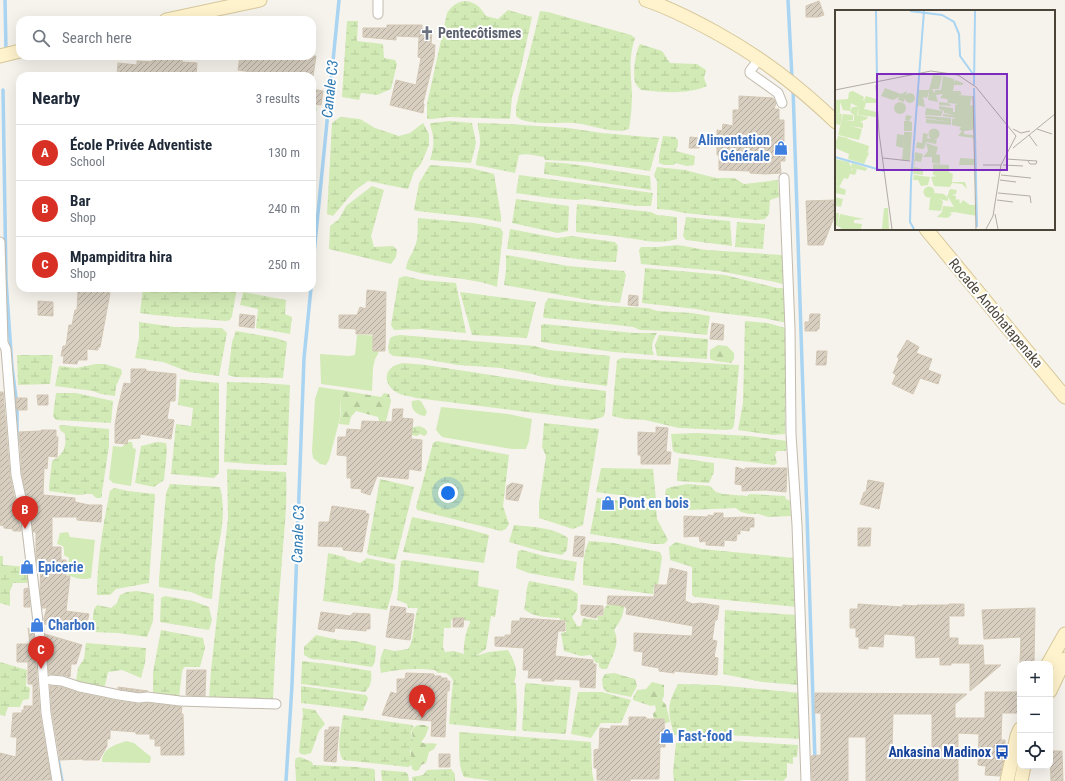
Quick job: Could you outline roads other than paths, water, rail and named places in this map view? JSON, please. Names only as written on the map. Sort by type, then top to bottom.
[{"type":"main road","points":[[185,16],[260,0]]},
{"type":"main road","points":[[646,0],[699,23],[744,48],[773,68],[812,99],[835,121]]},
{"type":"main road","points":[[0,56],[16,52]]},
{"type":"main road","name":"Rocade Andohatapenaka","points":[[927,230],[1065,397]]},
{"type":"main road","points":[[1050,661],[1065,634]]},
{"type":"main road","points":[[1053,685],[1065,659]]},
{"type":"main road","points":[[1007,781],[1018,733]]},
{"type":"main road","points":[[1021,781],[1023,769]]},
{"type":"street","points":[[378,0],[378,14]]},
{"type":"street","points":[[759,58],[750,73],[778,93],[782,103]]},
{"type":"street","points":[[784,178],[789,313],[791,434],[797,525],[806,781]]},
{"type":"street","points":[[0,242],[3,343],[6,349],[16,475],[26,521],[41,647],[46,713],[57,781]]},
{"type":"street","points":[[51,680],[62,681],[80,687],[119,696],[139,698],[147,697],[180,701],[276,704]]},
{"type":"waterway","points":[[5,0],[6,50]]},
{"type":"waterway","name":"Canale C3","points":[[316,233],[339,0]]},
{"type":"waterway","points":[[788,0],[792,78]]},
{"type":"waterway","points":[[793,88],[815,760]]},
{"type":"waterway","points":[[3,90],[6,280],[12,367],[17,406],[17,440]]},
{"type":"waterway","name":"Canale C3","points":[[286,781],[292,685],[304,358],[311,292]]},
{"type":"waterway","points":[[58,759],[62,781]]},
{"type":"place","name":"Pentecôtismes","points":[[427,33]]},
{"type":"place","name":"Alimentation Générale","points":[[781,148]]},
{"type":"place","name":"Pont en bois","points":[[608,503]]},
{"type":"place","name":"Bar","points":[[25,529]]},
{"type":"place","name":"Epicerie","points":[[27,567]]},
{"type":"place","name":"Charbon","points":[[37,625]]},
{"type":"place","name":"Mpampiditra hira","points":[[41,669]]},
{"type":"place","name":"École Privée Adventiste","points":[[422,718]]},
{"type":"place","name":"Fast-food","points":[[667,736]]},
{"type":"place","name":"Ankasina Madinox","points":[[1002,752]]}]
